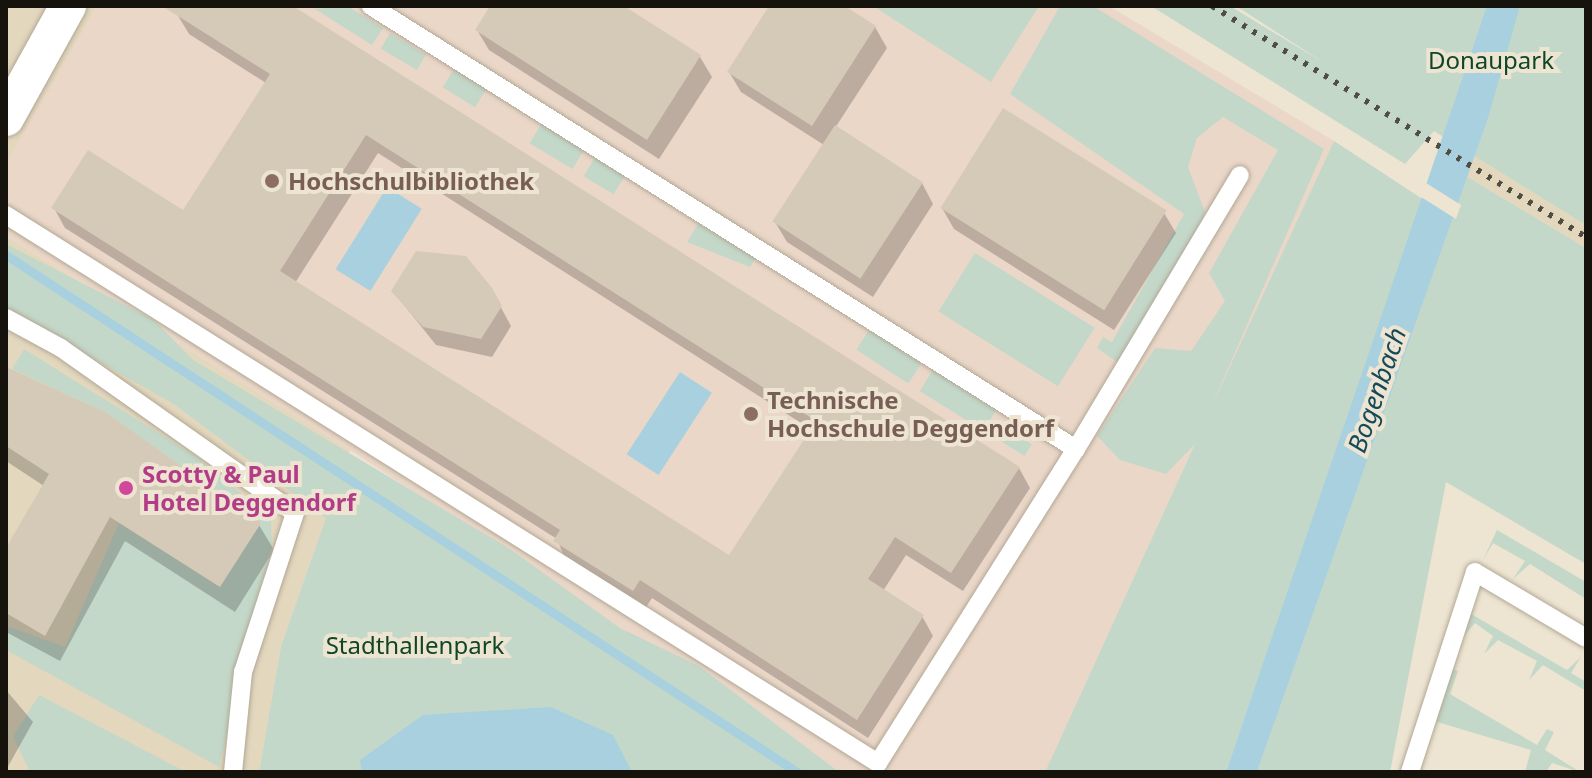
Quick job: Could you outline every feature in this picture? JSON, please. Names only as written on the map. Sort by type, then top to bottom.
[{"type":"street","points":[[11,95],[68,6]]},
{"type":"lane","points":[[371,6],[1076,449]]},
{"type":"lane","points":[[6,215],[878,763],[1076,449],[1240,175]]},
{"type":"lane","points":[[6,318],[295,513],[243,672],[233,772]]},
{"type":"lane","points":[[1410,772],[1475,572],[1586,638]]},
{"type":"shaded area","points":[[6,6],[97,6],[6,164]]},
{"type":"shaded area","name":"Technische Hochschule Deggendorf","points":[[97,6],[1109,6],[1334,141],[1045,772],[839,772],[350,450],[6,236],[6,164]]},
{"type":"shaded area","points":[[1473,155],[1586,225],[1586,248],[1466,176]]},
{"type":"shaded area","points":[[6,236],[350,450],[281,646],[259,772],[6,772]]},
{"type":"green space","points":[[347,6],[383,28],[372,45],[315,9]]},
{"type":"green space","points":[[873,6],[1039,6],[991,82]]},
{"type":"green space","points":[[1060,6],[1093,6],[1324,149],[1208,414],[1334,141],[1424,200],[1226,772],[1045,772],[1195,444],[1166,474],[1120,460],[1097,436],[1155,348],[1191,351],[1225,301],[1209,273],[1278,150],[1223,117],[1197,138],[1188,167],[1205,212],[1198,234],[1120,364],[1097,348],[1103,337],[1112,342],[1184,214],[1010,94]]},
{"type":"green space","name":"Donaupark","points":[[1151,6],[1230,6],[1326,64],[1236,6],[1586,6],[1586,225],[1434,131],[1405,164]]},
{"type":"green space","points":[[390,33],[426,55],[417,70],[381,48]]},
{"type":"green space","points":[[456,66],[488,86],[475,107],[443,87]]},
{"type":"green space","points":[[543,121],[586,147],[572,169],[530,143]]},
{"type":"green space","points":[[597,154],[627,172],[614,194],[584,176]]},
{"type":"green space","points":[[1466,176],[1586,248],[1586,564],[1446,482],[1390,772],[1257,772]]},
{"type":"green space","points":[[701,219],[758,254],[750,267],[687,242]]},
{"type":"green space","name":"Stadthallenpark","points":[[6,244],[154,320],[193,360],[510,549],[620,628],[699,666],[839,772],[259,772],[281,646],[326,518],[175,405],[6,308]]},
{"type":"green space","points":[[975,253],[1095,328],[1058,386],[938,312]]},
{"type":"green space","points":[[871,327],[923,361],[908,383],[856,350]]},
{"type":"green space","points":[[24,349],[197,457],[271,519],[272,552],[219,767],[6,650],[7,626],[65,647],[119,523],[220,587],[261,523],[107,413],[12,369]]},
{"type":"green space","points":[[934,368],[998,408],[983,431],[920,391]]},
{"type":"green space","points":[[998,423],[1032,444],[1025,456],[991,435]]},
{"type":"green space","points":[[1497,530],[1586,582],[1586,599],[1530,564],[1513,579],[1525,561],[1493,543],[1483,560]]},
{"type":"green space","points":[[1471,614],[1567,670],[1581,657],[1571,673],[1586,682],[1586,691],[1543,665],[1529,680],[1537,661],[1498,640],[1484,654],[1493,636],[1475,623],[1461,639]]},
{"type":"green space","points":[[1450,668],[1458,671],[1450,694],[1537,745],[1547,729],[1554,732],[1545,750],[1580,772],[1552,763],[1546,772],[1525,772],[1531,750],[1434,721]]},
{"type":"green space","points":[[39,695],[186,772],[30,772],[13,736]]},
{"type":"water","name":"Bogenbach","points":[[1487,6],[1520,6],[1488,118],[1257,772],[1226,772]]},
{"type":"water","points":[[387,187],[422,209],[370,291],[336,269]]},
{"type":"water","points":[[680,372],[712,393],[658,475],[627,454]]},
{"type":"water","points":[[551,707],[613,735],[632,772],[362,772],[360,760],[423,715]]},
{"type":"pier","points":[[1426,183],[1461,205],[1456,219],[1421,197]]},
{"type":"building","points":[[162,6],[293,6],[1020,467],[951,573],[895,537],[868,579],[924,615],[857,720],[640,580],[633,591],[553,541],[560,530],[51,208],[88,150],[183,210],[270,74]],"holes":[[[366,135],[816,421],[729,555],[280,271]]]},
{"type":"building","points":[[490,6],[624,6],[701,55],[647,140],[475,30]]},
{"type":"building","points":[[769,6],[845,6],[876,26],[812,126],[727,72]]},
{"type":"building","points":[[1003,108],[1167,210],[1104,310],[940,208]]},
{"type":"building","points":[[835,125],[923,182],[860,279],[772,221]]},
{"type":"building","points":[[416,251],[466,256],[492,288],[502,306],[481,339],[423,327],[391,291]]},
{"type":"building","name":"Scotty & Paul Hotel Deggendorf","points":[[6,367],[107,413],[261,523],[220,587],[110,517],[45,636],[6,613],[6,548],[49,474],[6,446]]},
{"type":"waterway","points":[[6,255],[797,772]]},
{"type":"railway","points":[[1212,6],[1586,237]]},
{"type":"place","name":"Hochschulbibliothek","points":[[272,181]]},
{"type":"place","name":"Technische Hochschule Deggendorf","points":[[751,414]]},
{"type":"place","name":"Scotty & Paul Hotel Deggendorf","points":[[126,488]]}]
